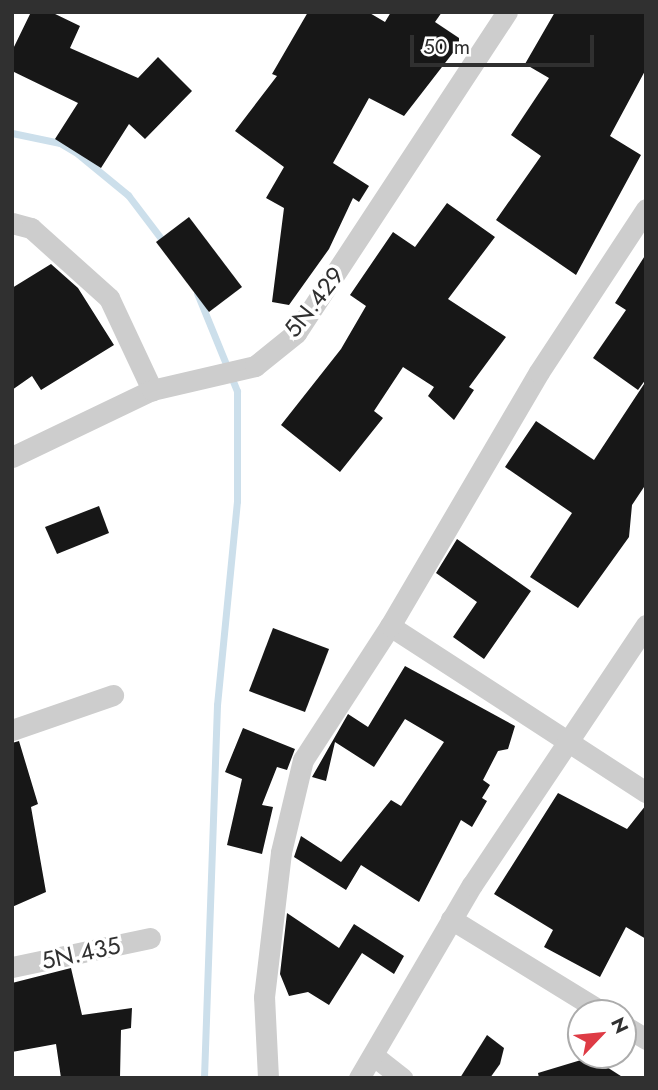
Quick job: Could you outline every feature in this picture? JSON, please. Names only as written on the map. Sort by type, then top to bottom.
[{"type":"street","name":"5N.429","points":[[12,457],[152,390],[255,366],[296,333],[507,12]]},
{"type":"street","points":[[268,1078],[264,997],[281,852],[303,760],[390,626],[538,372],[646,209]]},
{"type":"street","points":[[12,223],[31,228],[109,298],[152,390]]},
{"type":"street","points":[[359,1078],[452,919],[646,625]]},
{"type":"street","points":[[390,626],[568,747],[646,792]]},
{"type":"street","points":[[12,730],[113,695]]},
{"type":"street","points":[[452,919],[581,999]]},
{"type":"street","name":"5N.435","points":[[12,967],[150,939]]},
{"type":"street","points":[[374,1056],[402,1078]]},
{"type":"building","points":[[31,12],[51,12],[80,26],[70,48],[138,78],[158,57],[192,91],[145,139],[129,124],[101,168],[55,139],[78,103],[12,71],[12,51]]},
{"type":"building","points":[[308,12],[368,12],[385,22],[391,12],[442,12],[435,22],[459,38],[459,45],[404,116],[369,98],[333,163],[369,186],[359,202],[353,198],[329,249],[289,305],[272,302],[284,208],[266,198],[284,167],[235,131],[277,76],[272,74]]},
{"type":"building","points":[[555,12],[646,12],[646,69],[610,136],[641,155],[576,275],[496,220],[541,156],[511,135],[549,78],[525,64]]},
{"type":"building","points":[[447,203],[495,237],[448,299],[506,337],[469,387],[474,390],[454,420],[428,396],[434,387],[403,367],[374,411],[383,418],[340,472],[281,425],[341,349],[366,306],[350,295],[393,232],[415,247]]},
{"type":"building","points":[[189,217],[242,287],[209,312],[156,242]]},
{"type":"building","points":[[646,254],[646,379],[638,390],[593,358],[626,310],[615,303]]},
{"type":"building","points":[[51,264],[78,288],[114,345],[41,390],[32,376],[12,390],[12,288]]},
{"type":"building","points":[[646,381],[646,484],[632,505],[629,537],[578,608],[530,577],[572,513],[505,467],[536,421],[594,460]]},
{"type":"building","points":[[99,506],[109,533],[57,554],[45,527]]},
{"type":"building","points":[[457,539],[531,591],[484,659],[453,637],[477,602],[436,573]]},
{"type":"building","points":[[273,628],[329,649],[305,712],[249,691]]},
{"type":"building","points":[[405,666],[515,726],[508,749],[498,751],[483,780],[490,785],[482,798],[487,801],[472,827],[461,820],[419,902],[361,865],[346,890],[294,857],[301,836],[341,862],[391,800],[401,806],[444,742],[405,719],[374,767],[335,742],[326,781],[312,777],[348,714],[368,727]]},
{"type":"building","points":[[243,728],[295,749],[287,770],[277,767],[262,805],[273,807],[262,854],[227,845],[242,779],[225,772]]},
{"type":"building","points":[[19,741],[38,804],[31,807],[46,892],[12,907],[12,743]]},
{"type":"building","points":[[558,793],[627,829],[646,805],[646,939],[626,927],[600,977],[544,947],[553,930],[494,894]]},
{"type":"building","points":[[287,913],[339,948],[354,924],[404,956],[394,974],[362,953],[329,1005],[308,992],[289,996],[280,974]]},
{"type":"building","points":[[71,968],[82,1015],[132,1008],[131,1028],[121,1030],[120,1078],[61,1078],[56,1044],[12,1052],[12,983]]},
{"type":"building","points":[[487,1035],[504,1048],[500,1064],[490,1078],[460,1078]]},
{"type":"building","points":[[567,1064],[567,1069],[610,1069],[624,1078],[539,1078],[538,1073]]},
{"type":"waterway","points":[[12,133],[60,143],[78,154],[128,195],[166,245]]},
{"type":"waterway","points":[[197,293],[237,391],[237,501],[217,705],[204,1078]]}]
